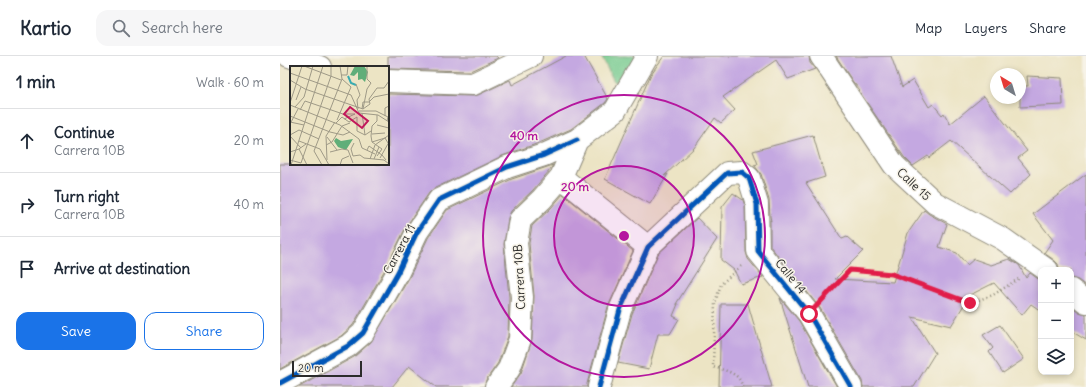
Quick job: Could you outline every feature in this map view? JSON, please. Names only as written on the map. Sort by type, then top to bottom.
[{"type":"street","points":[[289,56],[317,66]]},
{"type":"street","points":[[389,81],[473,84],[531,56]]},
{"type":"street","name":"Carrera 11","points":[[280,383],[348,346],[363,333],[398,272],[417,232],[439,200],[507,167],[544,155],[577,140],[615,111],[647,56]]},
{"type":"street","name":"Calle 15","points":[[821,56],[894,165],[935,203],[1002,239],[1044,267]]},
{"type":"street","name":"Carrera 11","points":[[561,177],[577,140]]},
{"type":"street","points":[[599,387],[620,310],[648,247],[727,173],[742,172],[749,178],[757,204],[758,251]]},
{"type":"street","points":[[561,177],[648,247]]},
{"type":"street","name":"Carrera 10B","points":[[496,387],[509,369],[520,339],[522,297],[516,243],[520,220],[542,199],[561,177]]},
{"type":"street","name":"Calle 14","points":[[758,251],[809,314],[851,387]]},
{"type":"street","points":[[1074,292],[1086,302]]},
{"type":"path","points":[[742,387],[742,384],[735,374],[713,367],[715,303],[720,284],[758,251]]},
{"type":"path","points":[[809,314],[850,270],[892,274],[970,303],[993,295],[1038,270]]},
{"type":"green space","points":[[601,56],[641,56],[615,83]]},
{"type":"building","points":[[388,56],[496,56],[498,58],[470,71],[389,69]]},
{"type":"building","points":[[566,56],[584,56],[608,99],[605,103],[571,129],[539,143],[502,156],[433,189],[407,225],[387,266],[353,325],[341,336],[280,369],[280,164],[389,165],[389,94],[473,96],[510,80],[512,85]]},
{"type":"building","points":[[664,56],[809,56],[810,63],[815,69],[788,79],[776,60],[723,97],[735,110],[721,123],[715,118],[694,148],[664,176],[668,174],[650,204],[605,179],[651,74]]},
{"type":"building","points":[[836,56],[891,56],[902,87],[913,80],[929,107],[933,104],[942,115],[944,113],[950,124],[984,96],[1027,151],[1018,158],[1031,174],[1010,194],[951,141],[929,158],[928,156],[913,166],[904,157],[859,91],[860,90]]},
{"type":"building","points":[[1027,76],[1062,78],[1063,105],[1020,107],[1020,104],[1026,104],[1026,86],[1028,86]]},
{"type":"building","points":[[813,135],[825,177],[806,183],[842,239],[847,237],[863,251],[835,279],[893,282],[908,233],[924,210],[947,224],[939,247],[957,253],[967,265],[974,259],[991,265],[1009,259],[1019,265],[1026,278],[1030,273],[1038,279],[1038,309],[1031,304],[1022,315],[994,283],[970,295],[951,326],[912,317],[935,353],[914,387],[863,387],[862,381],[820,308],[770,246],[770,220],[771,221],[769,200],[761,174],[754,165],[758,164],[753,151]]},
{"type":"building","points":[[553,165],[533,190],[511,211],[508,218],[504,244],[509,297],[508,336],[498,363],[486,380],[484,387],[436,387],[409,366],[392,387],[299,387],[354,357],[371,342],[409,278],[428,238],[447,210],[512,179]]},
{"type":"building","points":[[1086,174],[1086,286],[1074,279],[1074,267],[1058,267],[1058,264],[1054,260],[1044,253],[1053,240],[1033,214]]},
{"type":"building","points":[[733,193],[743,200],[745,206],[746,252],[748,259],[763,277],[741,284],[734,270],[721,260],[722,207]]},
{"type":"building","points":[[563,194],[633,251],[608,307],[587,387],[511,387],[521,373],[532,340],[534,296],[529,243],[532,226]]},
{"type":"building","points":[[697,218],[717,239],[676,304],[678,304],[673,316],[679,319],[670,334],[658,334],[649,369],[618,363],[632,314],[658,254]]},
{"type":"building","points":[[780,298],[799,321],[837,387],[808,387]]},
{"type":"building","points":[[721,304],[748,304],[772,387],[719,387]]},
{"type":"building","points":[[1074,308],[1079,312],[1086,314],[1086,340],[1074,333]]},
{"type":"building","points":[[1000,325],[1024,359],[1003,373],[989,352],[993,348],[983,335]]},
{"type":"cycle path","points":[[280,383],[348,346],[363,333],[398,272],[417,232],[439,200],[507,167],[544,155],[577,140]]},
{"type":"cycle path","points":[[599,387],[620,310],[648,247],[727,173],[742,172],[749,178],[757,204],[758,251],[809,314],[851,387]]},
{"type":"route","points":[[809,314],[850,270],[892,274],[970,303]]}]
